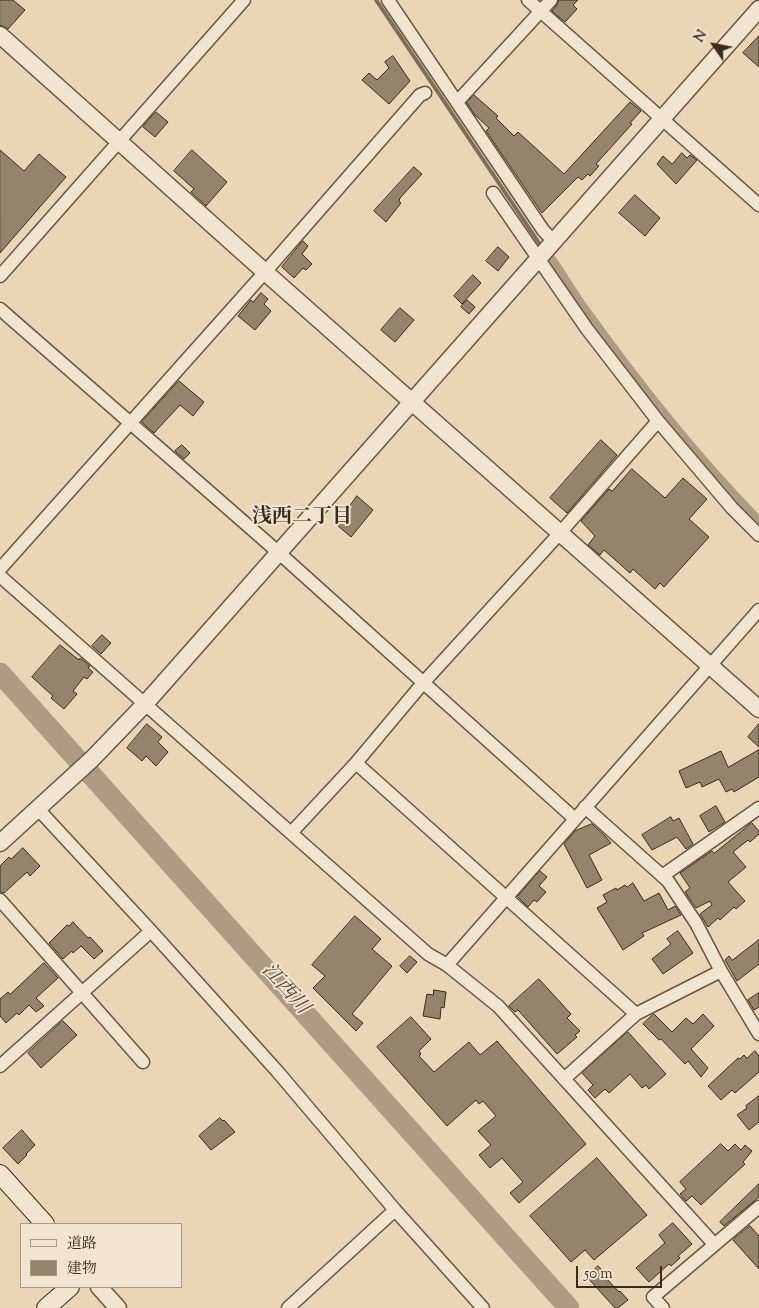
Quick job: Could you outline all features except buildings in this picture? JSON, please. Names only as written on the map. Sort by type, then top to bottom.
[{"type":"main road","points":[[0,1174],[44,1223]]},
{"type":"main road","points":[[46,1308],[69,1288]]},
{"type":"street","points":[[0,276],[244,0]]},
{"type":"street","points":[[388,0],[543,230],[554,242]]},
{"type":"street","points":[[528,0],[759,205]]},
{"type":"street","points":[[457,102],[551,0]]},
{"type":"street","points":[[0,843],[92,760],[145,704],[411,401],[759,10]]},
{"type":"street","points":[[0,35],[759,709]]},
{"type":"street","points":[[0,569],[420,95],[425,93]]},
{"type":"street","points":[[493,193],[587,329],[658,421],[732,508],[759,535]]},
{"type":"street","points":[[0,309],[278,552],[575,819]]},
{"type":"street","points":[[291,833],[356,763],[424,683],[560,533],[658,421]]},
{"type":"street","points":[[0,576],[428,954],[447,965],[498,1006],[714,1244]]},
{"type":"street","points":[[447,965],[759,610]]},
{"type":"street","points":[[356,763],[636,1014]]},
{"type":"street","points":[[41,806],[483,1308]]},
{"type":"street","points":[[585,807],[668,881],[696,923],[721,971],[758,1031]]},
{"type":"street","points":[[662,876],[759,808]]},
{"type":"street","points":[[0,900],[143,1062]]},
{"type":"street","points":[[0,1066],[151,931]]},
{"type":"street","points":[[564,1079],[636,1014],[721,971]]},
{"type":"street","points":[[662,1308],[653,1297],[759,1207]]},
{"type":"street","points":[[288,1308],[395,1210]]},
{"type":"street","points":[[100,1288],[118,1308]]},
{"type":"waterway","points":[[376,0],[539,243]]},
{"type":"waterway","points":[[551,261],[580,305],[643,390],[711,472],[759,523]]},
{"type":"waterway","name":"江西川","points":[[0,673],[569,1308]]},
{"type":"district","name":"浅西二丁目","points":[[302,519]]}]
